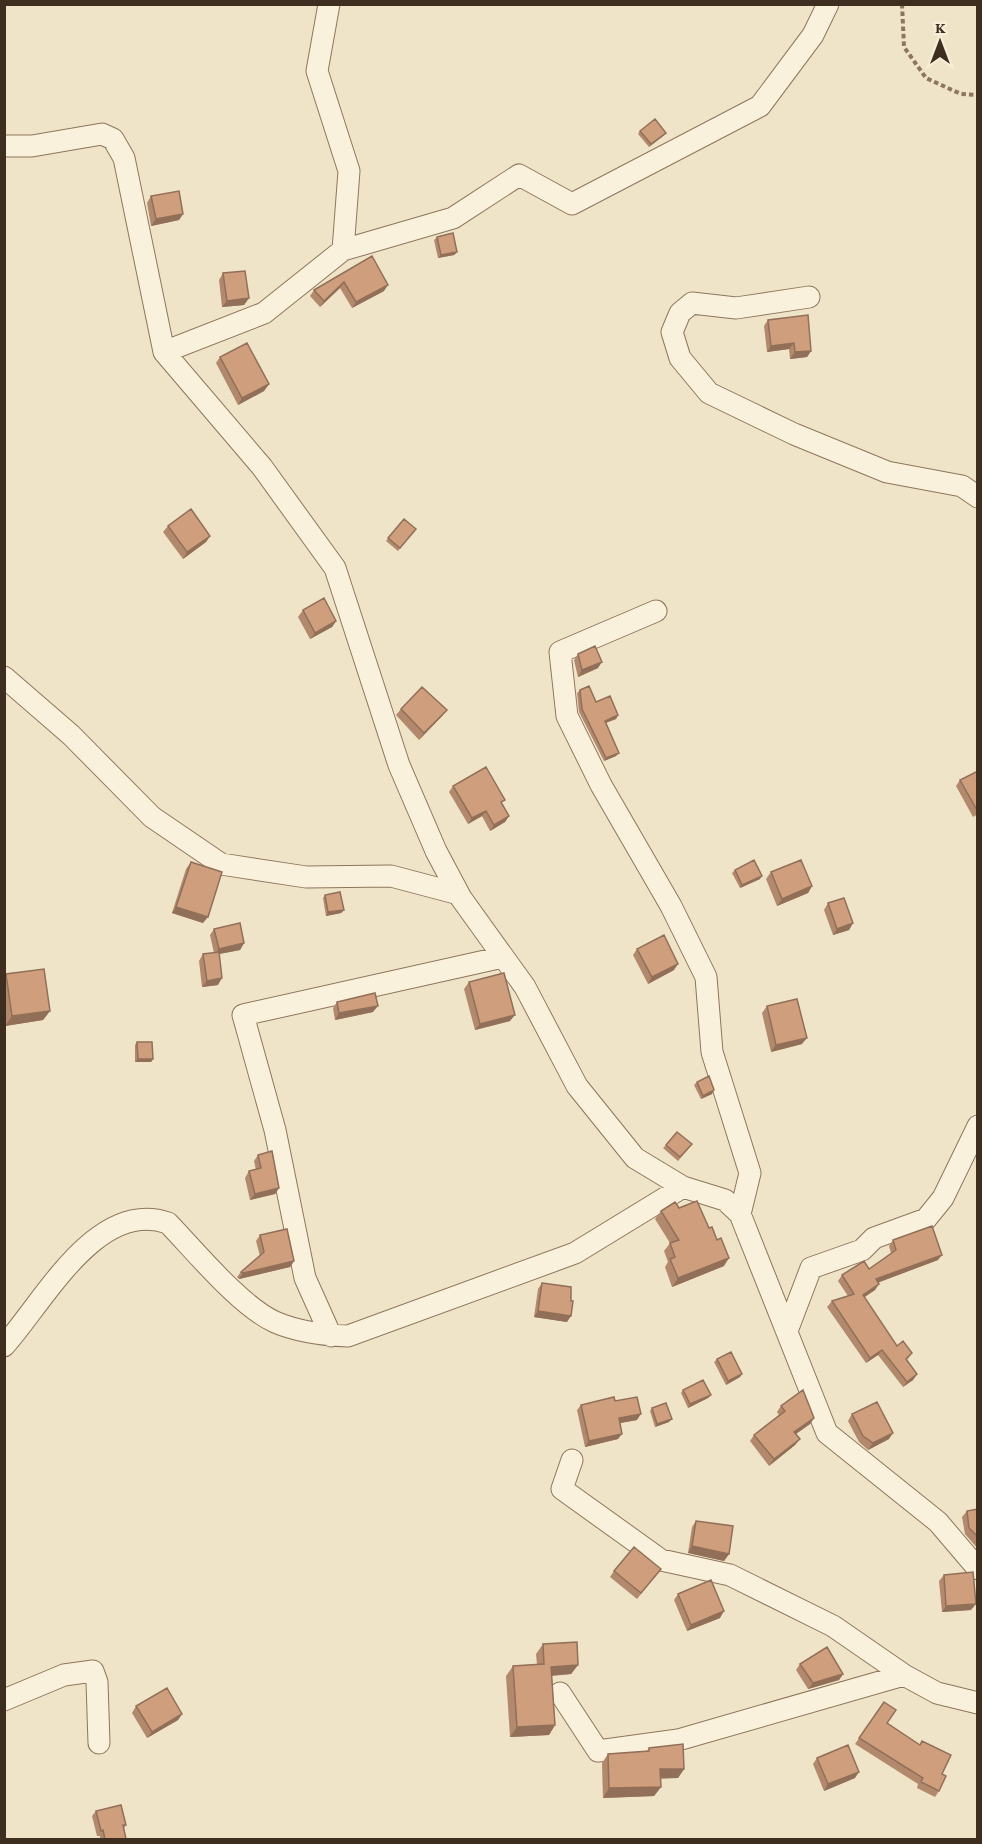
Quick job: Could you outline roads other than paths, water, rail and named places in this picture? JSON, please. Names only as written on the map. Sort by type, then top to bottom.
[{"type":"street","points":[[329,4],[317,71],[349,171],[343,250]]},
{"type":"street","points":[[164,352],[264,313],[343,250],[453,218],[519,175],[572,204],[760,106],[813,35],[828,4]]},
{"type":"street","points":[[4,146],[32,146],[102,134],[113,139],[124,158],[164,352],[262,467],[335,568],[399,765],[436,850],[459,894],[525,987],[577,1086],[635,1158],[683,1186],[725,1200],[741,1214],[827,1432],[938,1522],[978,1569]]},
{"type":"street","points":[[809,297],[736,308],[692,303],[680,313],[672,332],[680,358],[709,393],[794,434],[887,472],[962,486],[978,497]]},
{"type":"street","points":[[656,611],[560,652],[567,716],[601,784],[671,906],[706,977],[712,1052],[750,1173],[741,1214]]},
{"type":"street","points":[[4,677],[72,735],[152,817],[221,864],[306,877],[391,876],[459,894]]},
{"type":"street","points":[[331,1336],[305,1278],[275,1130],[243,1015],[503,957]]},
{"type":"street","points":[[787,1330],[811,1268],[862,1250],[874,1238],[926,1219],[943,1198],[978,1126]]},
{"type":"street","points":[[4,1346],[86,1245],[130,1221],[153,1218],[168,1224],[248,1304],[273,1321],[315,1335],[348,1336],[575,1253],[683,1186]]},
{"type":"street","points":[[572,1460],[562,1489],[661,1560],[730,1575],[833,1626],[904,1675],[937,1693],[978,1703]]},
{"type":"street","points":[[4,1700],[64,1675],[93,1671],[97,1682],[99,1743]]},
{"type":"street","points":[[560,1693],[598,1750],[678,1740],[904,1675]]}]
